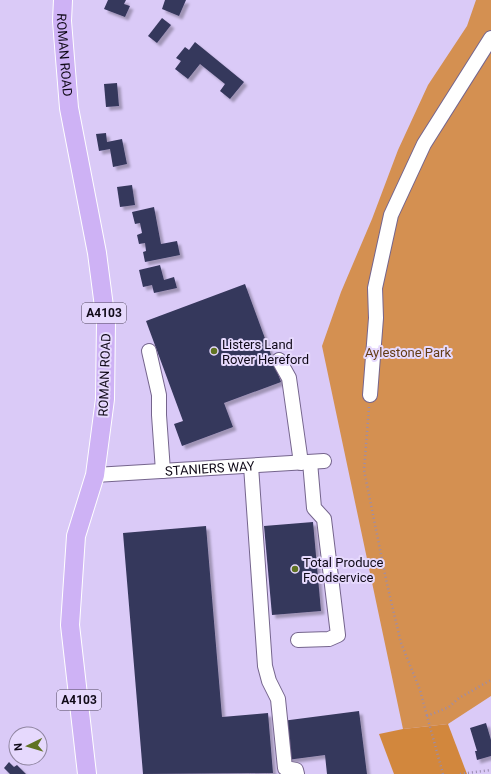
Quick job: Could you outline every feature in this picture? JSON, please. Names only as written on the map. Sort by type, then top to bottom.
[{"type":"main road","name":"ROMAN ROAD","points":[[63,0],[62,21],[69,108],[97,253],[106,322],[105,400],[95,475],[76,536],[70,625],[87,774]]},
{"type":"lane","points":[[370,395],[376,318],[375,288],[391,215],[424,144],[491,38]]},
{"type":"lane","points":[[149,351],[160,395],[159,415],[163,471]]},
{"type":"lane","points":[[279,360],[289,378],[312,462],[314,508],[324,519],[338,635],[329,639],[298,640]]},
{"type":"lane","name":"STANIERS WAY","points":[[95,475],[312,462]]},
{"type":"lane","points":[[251,466],[265,666],[269,681],[278,699],[285,768],[296,770],[297,774]]},
{"type":"path","points":[[370,395],[364,470],[387,584],[401,643],[420,690],[443,774]]},
{"type":"path","points":[[427,716],[449,707],[460,698],[491,680]]},
{"type":"path","points":[[460,774],[491,770]]},
{"type":"green space","name":"Aylestone Park","points":[[476,0],[491,0],[491,696],[448,724],[403,729],[322,346],[341,292],[372,219],[398,150],[428,85],[467,26]]},
{"type":"shaded area","points":[[448,724],[467,774],[394,774],[379,734],[403,729]]},
{"type":"building","points":[[108,0],[126,0],[124,4],[130,6],[125,17],[104,9]]},
{"type":"building","points":[[165,0],[186,0],[179,16],[162,9]]},
{"type":"building","points":[[162,18],[171,25],[157,43],[148,36]]},
{"type":"building","points":[[195,42],[244,82],[230,99],[220,91],[225,84],[200,64],[188,79],[175,69],[181,61],[176,58],[185,47],[189,50]]},
{"type":"building","points":[[117,83],[119,106],[106,107],[104,84]]},
{"type":"building","points":[[106,133],[107,142],[122,139],[127,164],[113,167],[110,149],[99,151],[96,134]]},
{"type":"building","points":[[132,185],[135,205],[120,207],[117,187]]},
{"type":"building","points":[[154,207],[161,244],[177,241],[180,255],[145,262],[143,252],[146,251],[145,243],[139,244],[137,235],[142,233],[140,223],[135,224],[132,212]]},
{"type":"building","points":[[160,265],[164,280],[174,277],[177,288],[154,293],[152,285],[143,287],[139,270]]},
{"type":"building","name":"Listers Land Rover Hereford","points":[[245,284],[281,382],[224,403],[233,427],[182,446],[174,424],[183,421],[146,321]]},
{"type":"building","points":[[313,522],[321,611],[272,615],[264,526]]},
{"type":"building","points":[[206,526],[222,717],[268,713],[273,773],[143,774],[123,533]]},
{"type":"building","points":[[359,711],[367,774],[327,774],[325,755],[287,760],[282,721]]},
{"type":"building","points":[[486,723],[491,740],[491,756],[477,760],[475,751],[477,751],[470,728]]},
{"type":"building","points":[[8,763],[8,766],[18,766],[26,774],[10,774],[4,768]]},
{"type":"place","name":"Listers Land Rover Hereford","points":[[214,351]]},
{"type":"place","name":"Total Produce Foodservice","points":[[295,569]]}]
